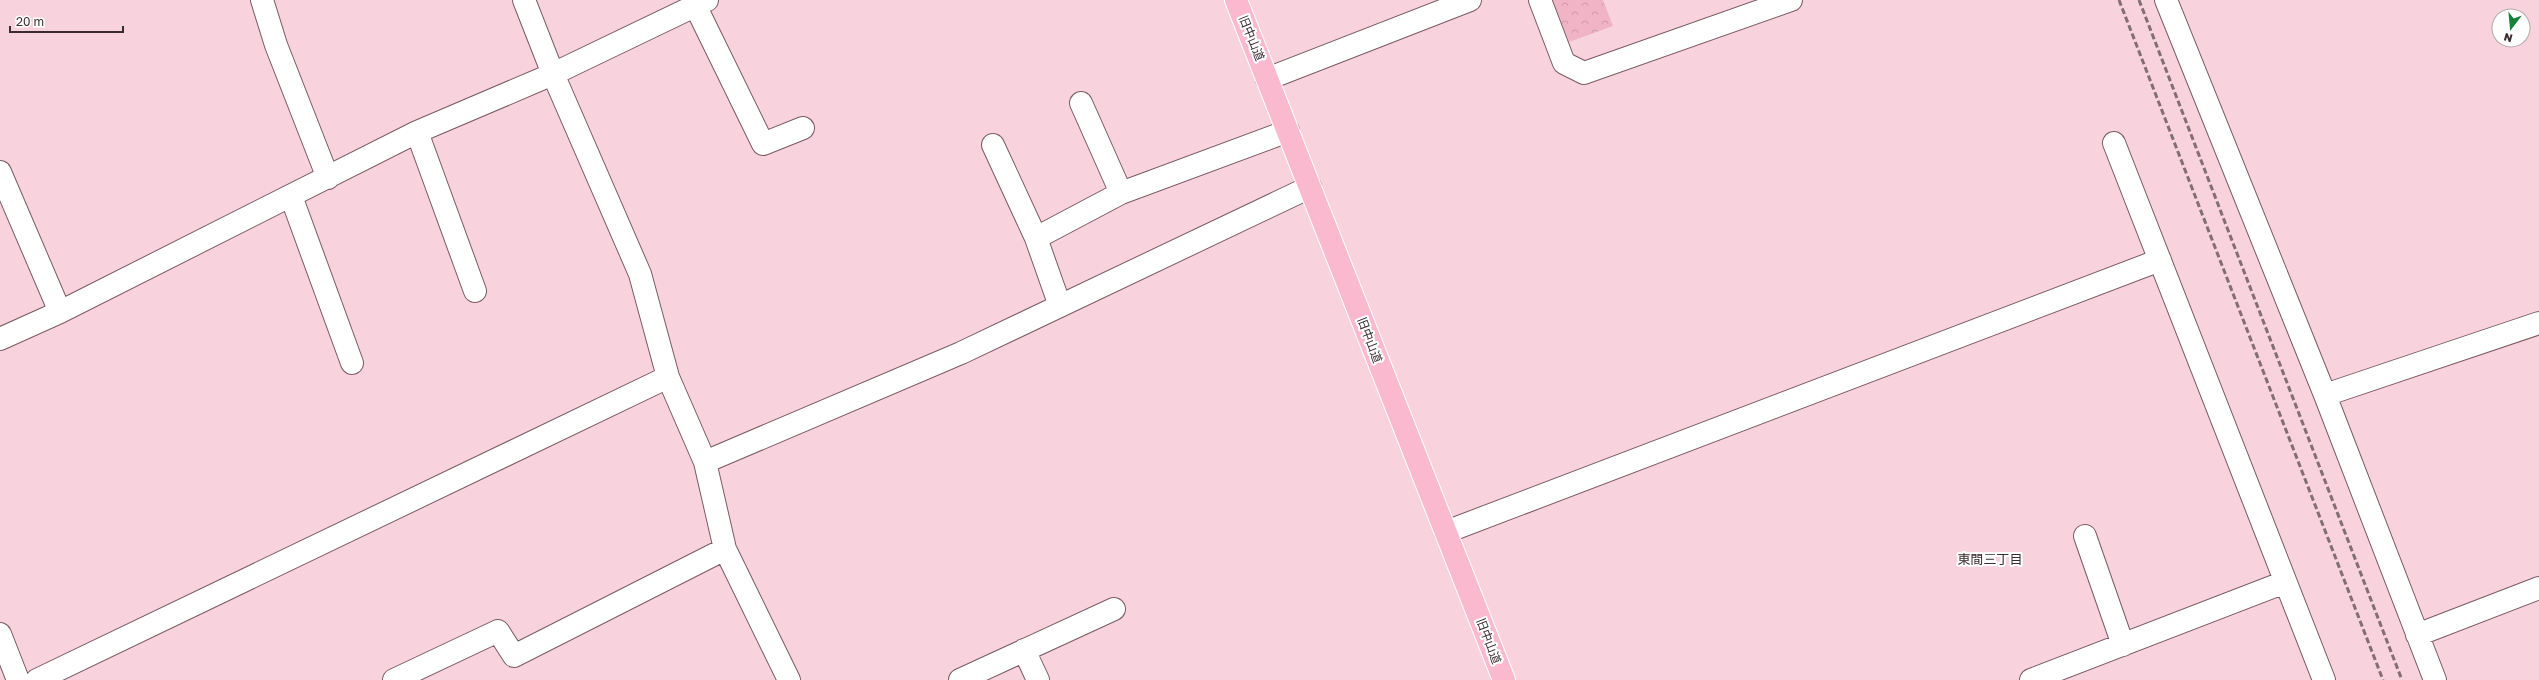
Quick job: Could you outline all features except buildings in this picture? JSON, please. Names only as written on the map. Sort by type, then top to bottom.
[{"type":"main road","name":"旧中山道","points":[[1236,0],[1504,680]]},
{"type":"street","points":[[262,0],[276,45],[328,178]]},
{"type":"street","points":[[524,0],[552,74],[640,274],[668,377],[705,462],[725,549],[789,680]]},
{"type":"street","points":[[1268,78],[1470,0]]},
{"type":"street","points":[[1540,0],[1564,63],[1584,73],[1791,0]]},
{"type":"street","points":[[2166,0],[2325,395],[2435,680]]},
{"type":"street","points":[[0,339],[60,312],[417,132],[552,74],[701,2],[763,144],[803,128]]},
{"type":"street","points":[[1081,103],[1121,193]]},
{"type":"street","points":[[1036,238],[1121,193],[1288,131]]},
{"type":"street","points":[[417,132],[475,291]]},
{"type":"street","points":[[2114,143],[2324,680]]},
{"type":"street","points":[[993,144],[1036,238],[1060,306]]},
{"type":"street","points":[[0,172],[60,312]]},
{"type":"street","points":[[705,462],[961,353],[1310,187]]},
{"type":"street","points":[[291,196],[352,363]]},
{"type":"street","points":[[1446,532],[2160,260]]},
{"type":"street","points":[[2325,395],[2539,323]]},
{"type":"street","points":[[37,680],[668,377]]},
{"type":"street","points":[[2084,536],[2123,645]]},
{"type":"street","points":[[394,680],[498,631],[514,656],[725,549]]},
{"type":"street","points":[[2031,680],[2286,582]]},
{"type":"street","points":[[2417,635],[2539,588]]},
{"type":"street","points":[[960,680],[1114,609]]},
{"type":"street","points":[[0,634],[18,680]]},
{"type":"street","points":[[1024,650],[1038,680]]},
{"type":"green space","points":[[1553,0],[1603,0],[1613,26],[1569,42]]},
{"type":"railway","points":[[2119,0],[2383,680]]},
{"type":"railway","points":[[2139,0],[2402,680]]},
{"type":"district","name":"東間三丁目","points":[[1990,559]]}]
